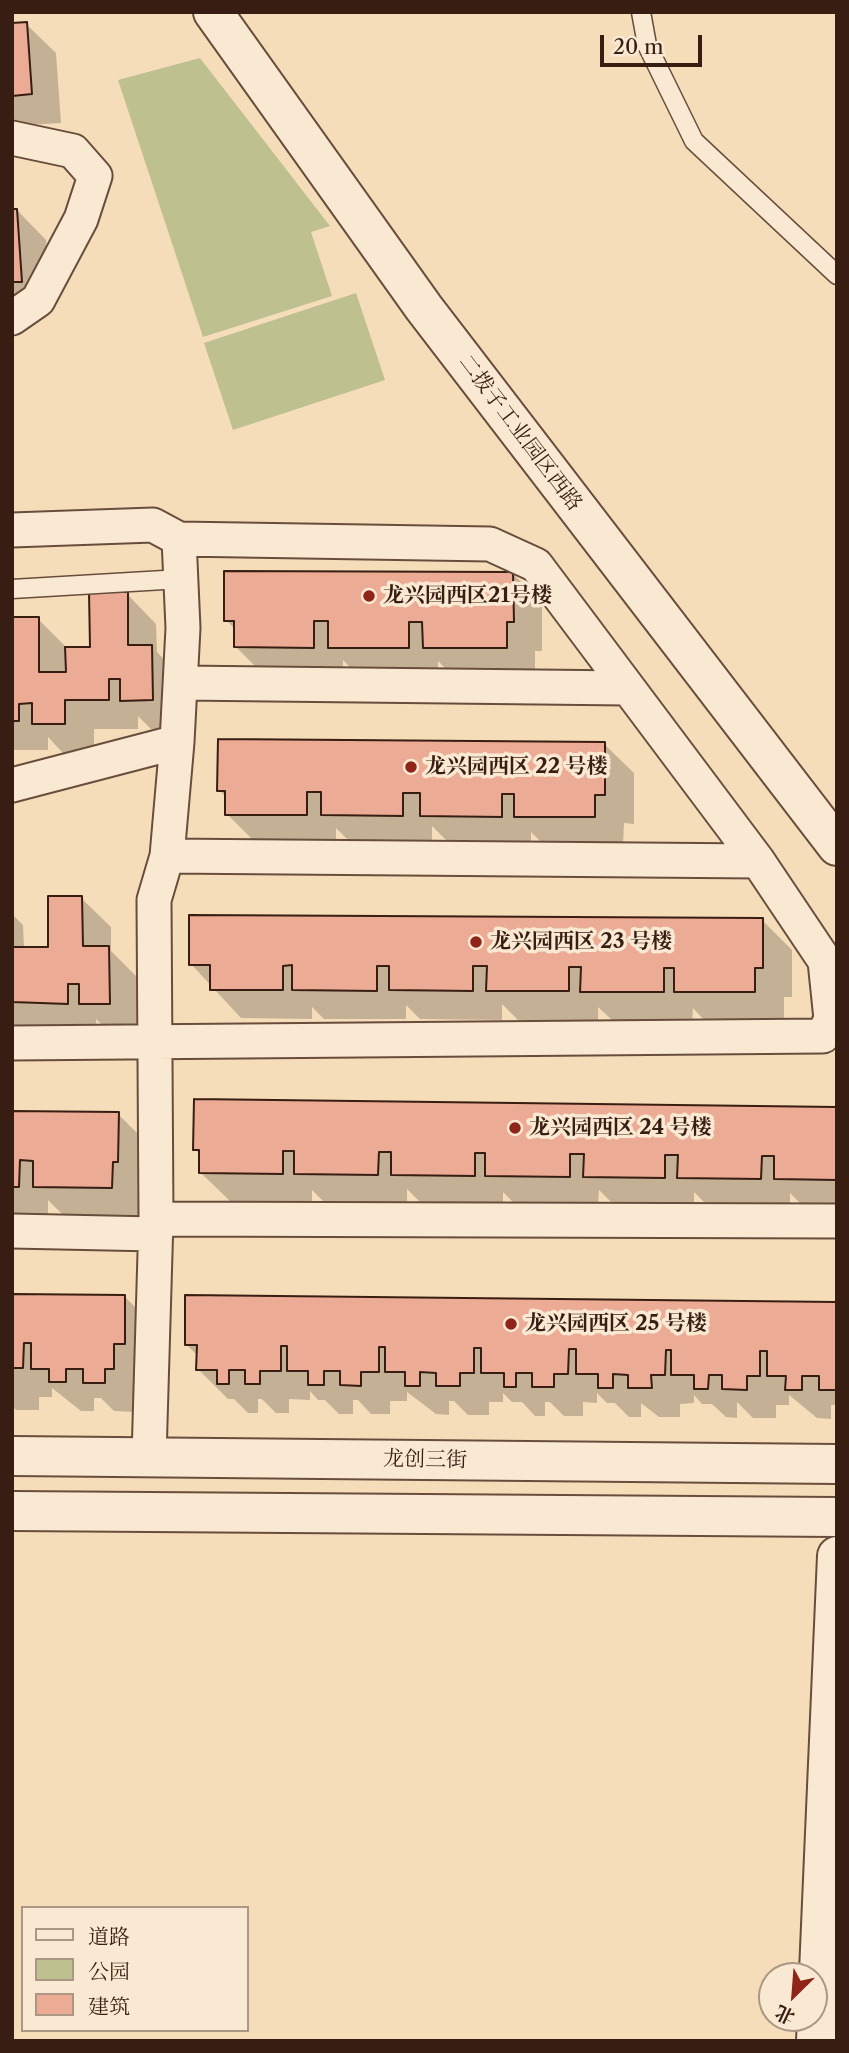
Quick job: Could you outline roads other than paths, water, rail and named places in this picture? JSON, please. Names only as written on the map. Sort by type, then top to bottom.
[{"type":"street","name":"二拨子工业园区西路","points":[[213,12],[424,308],[837,846]]},
{"type":"street","points":[[12,138],[73,151],[95,176],[82,219],[38,300],[12,318]]},
{"type":"street","points":[[12,530],[153,525],[179,538],[490,544],[536,565],[758,862],[825,961],[831,1019],[823,1037],[12,1042]]},
{"type":"street","points":[[149,1457],[156,1227],[153,900],[167,856],[177,742],[181,683],[179,538]]},
{"type":"street","points":[[181,683],[627,688]]},
{"type":"street","points":[[12,785],[177,742]]},
{"type":"street","points":[[167,856],[758,862]]},
{"type":"street","points":[[12,1231],[156,1227],[837,1221]]},
{"type":"street","name":"龙创三街","points":[[12,1456],[837,1464]]},
{"type":"street","points":[[12,1511],[837,1517]]},
{"type":"street","points":[[816,2041],[837,1556]]},
{"type":"lane","points":[[641,12],[647,45],[694,141],[837,275]]},
{"type":"lane","points":[[12,589],[181,579]]},
{"type":"place","name":"龙兴园西区21号楼","points":[[369,596]]},
{"type":"place","name":"龙兴园西区 22 号楼","points":[[411,767]]},
{"type":"place","name":"龙兴园西区 23 号楼","points":[[476,942]]},
{"type":"place","name":"龙兴园西区 24 号楼","points":[[515,1128]]},
{"type":"place","name":"龙兴园西区 25 号楼","points":[[511,1324]]}]
